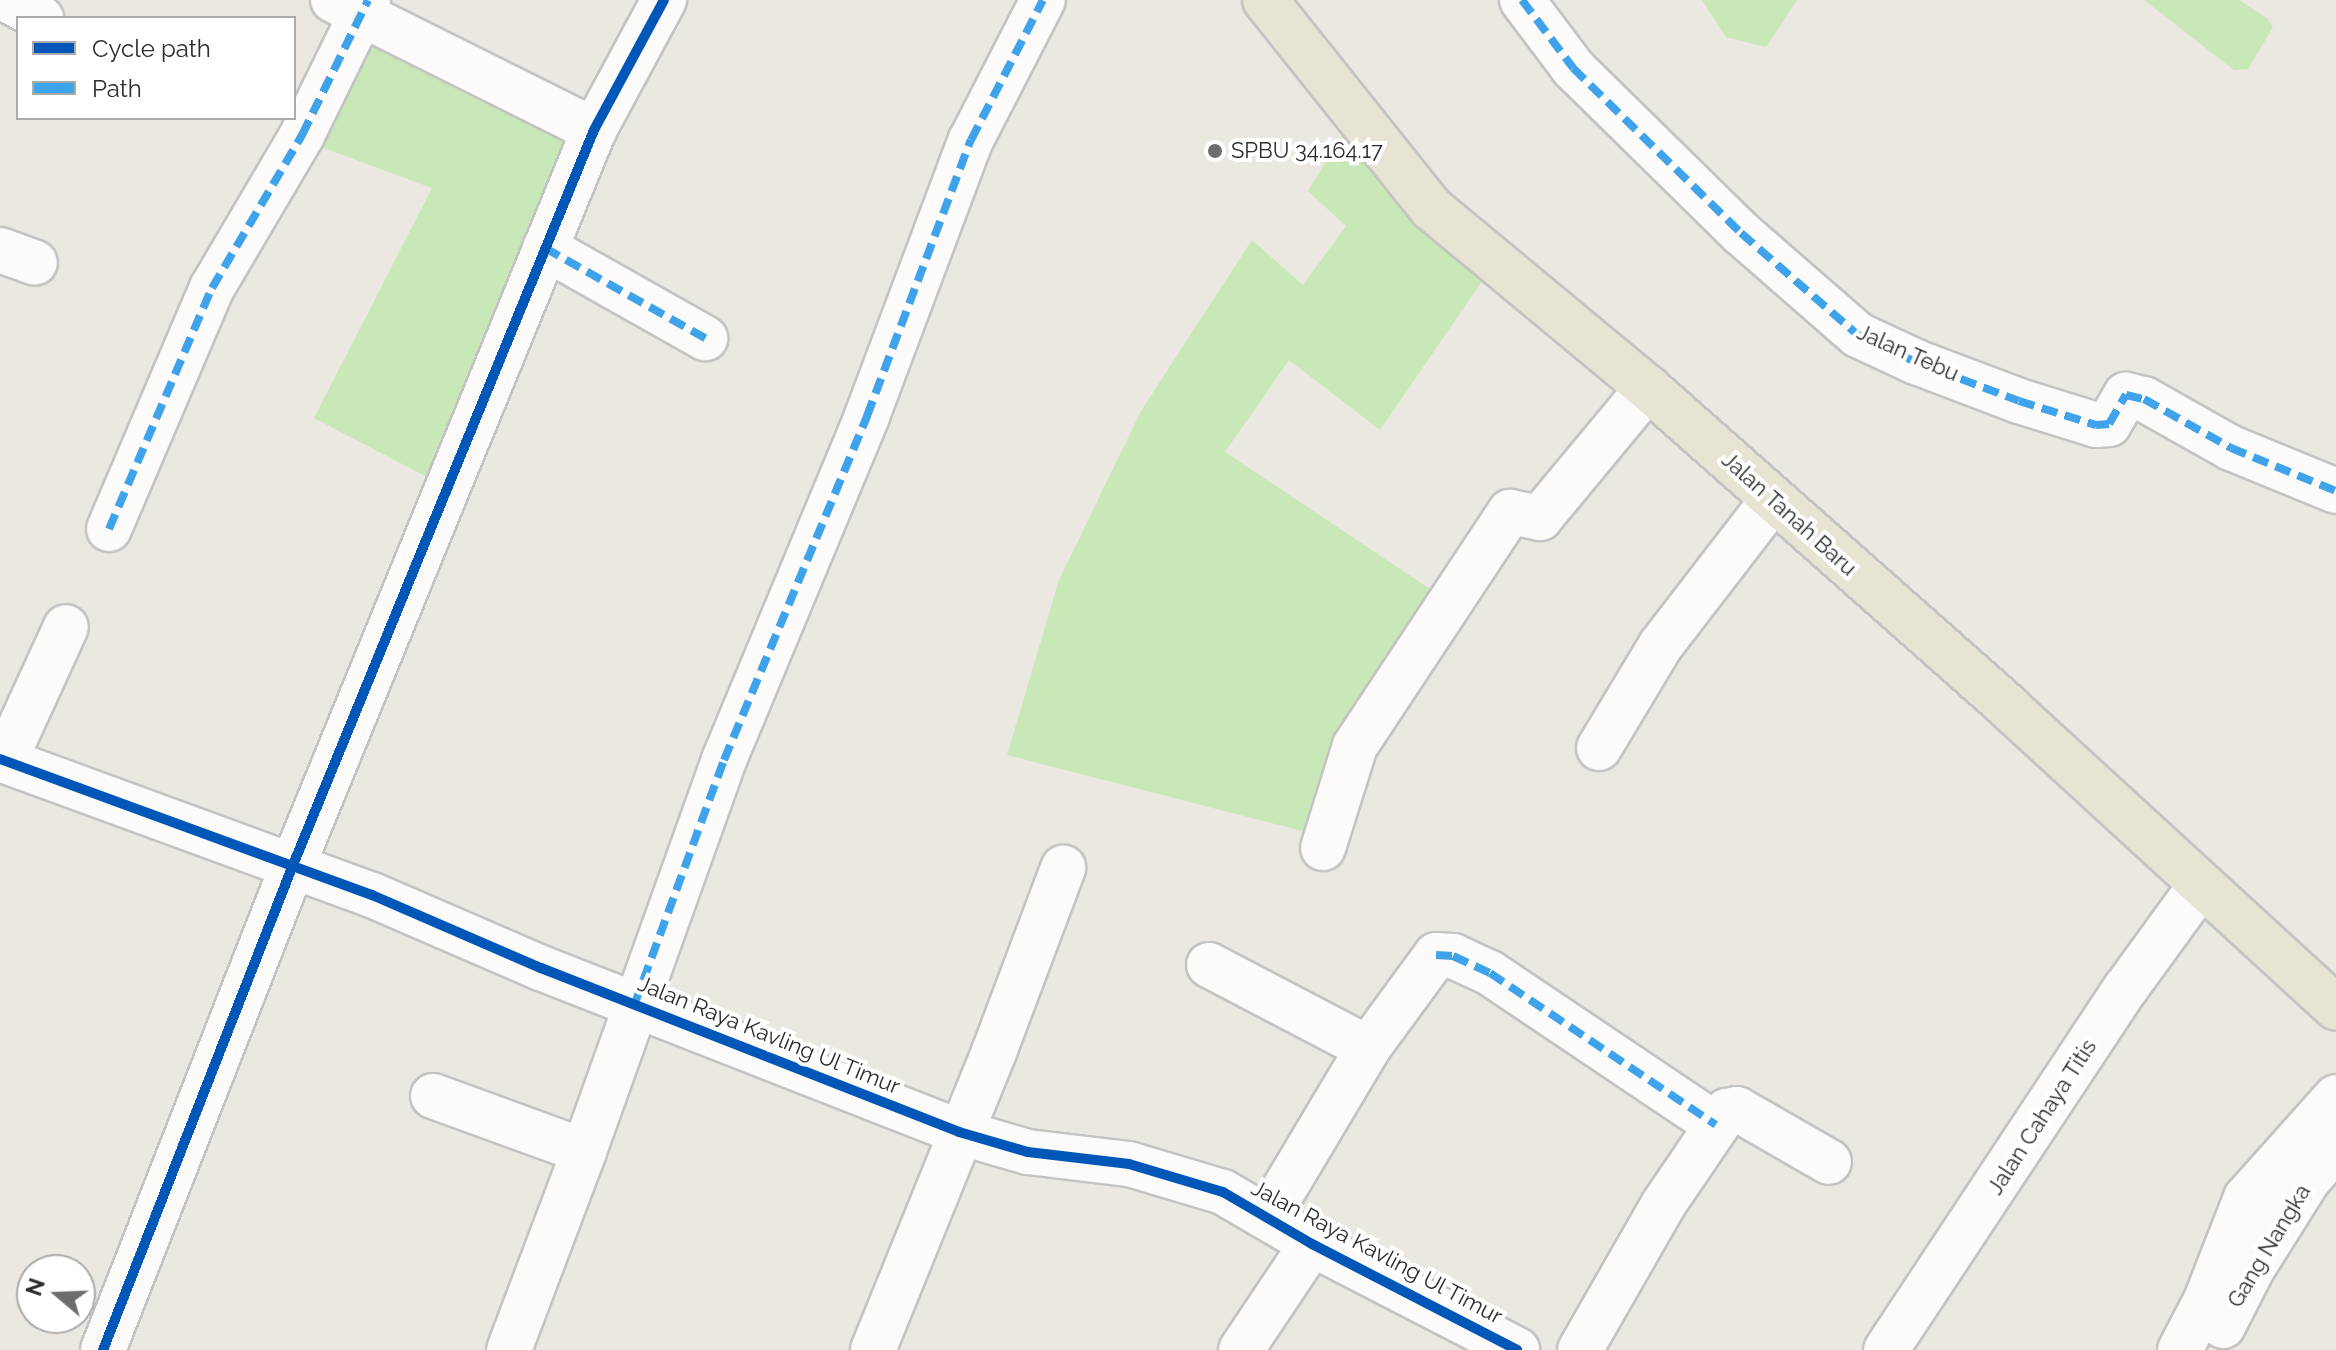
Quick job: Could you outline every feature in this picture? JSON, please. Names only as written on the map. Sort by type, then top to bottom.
[{"type":"main road","name":"Jalan Tanah Baru","points":[[1265,0],[1431,208],[1648,388],[2008,707],[2336,1008]]},
{"type":"street","points":[[8,0],[37,16]]},
{"type":"street","points":[[103,1350],[293,865],[594,130],[664,0]]},
{"type":"street","points":[[509,1350],[724,760],[867,416],[971,140],[1043,0]]},
{"type":"street","name":"Jalan Tebu","points":[[1522,0],[1573,68],[1741,233],[1858,335],[1916,362],[2019,401],[2096,425],[2109,424],[2126,395],[2144,399],[2231,448],[2336,491]]},
{"type":"street","points":[[109,529],[212,288],[302,135],[354,4],[594,130]]},
{"type":"street","points":[[545,248],[705,338]]},
{"type":"street","points":[[1323,848],[1355,746],[1510,512],[1540,518],[1648,388]]},
{"type":"street","points":[[1599,748],[1661,645],[1772,501]]},
{"type":"street","points":[[3,760],[66,627]]},
{"type":"street","name":"Jalan Raya Kavling Ul Timur","points":[[3,760],[293,865],[541,968],[959,1132],[1028,1152],[1129,1164],[1223,1192],[1312,1244],[1517,1350]]},
{"type":"street","points":[[873,1350],[994,1052],[1063,868]]},
{"type":"street","name":"Jalan Cahaya Titis","points":[[1886,1350],[2126,988],[2200,886]]},
{"type":"street","points":[[1268,1216],[1368,1048],[1436,955],[1453,956],[1490,973],[1716,1125]]},
{"type":"street","points":[[1209,965],[1368,1048]]},
{"type":"street","points":[[433,1096],[584,1151]]},
{"type":"street","points":[[2180,1350],[2206,1300],[2246,1198],[2336,1097]]},
{"type":"street","points":[[1580,1350],[1663,1205],[1727,1111],[1737,1109],[1829,1162]]},
{"type":"street","name":"Gang Nangka","points":[[2211,1350],[2260,1256],[2308,1180],[2336,1148]]},
{"type":"street","points":[[1241,1350],[1312,1244]]},
{"type":"green space","points":[[1702,0],[1797,0],[1766,47],[1726,37]]},
{"type":"green space","points":[[2144,0],[2239,0],[2268,19],[2273,27],[2248,69],[2234,70]]},
{"type":"green space","points":[[370,40],[584,145],[429,478],[314,418],[432,188],[321,147]]},
{"type":"green space","points":[[1343,133],[1491,268],[1380,430],[1289,360],[1225,452],[1430,589],[1322,836],[1007,755],[1059,580],[1141,411],[1252,240],[1303,285],[1346,226],[1308,191]]},
{"type":"marked path","points":[[109,529],[212,288],[302,135],[368,0]]},
{"type":"marked path","points":[[635,1003],[724,760],[867,416],[971,140],[1043,0]]},
{"type":"marked path","points":[[1522,0],[1573,68],[1741,233],[1858,335],[1916,362],[2019,401],[2096,425],[2109,424],[2126,395],[2144,399],[2231,448],[2336,491]]},
{"type":"marked path","points":[[545,248],[705,338]]},
{"type":"marked path","points":[[1436,955],[1453,956],[1490,973],[1716,1125]]},
{"type":"cycle path","points":[[103,1350],[293,865],[594,130],[664,0]]},
{"type":"cycle path","points":[[0,759],[372,895],[541,968],[959,1132],[1028,1152],[1129,1164],[1223,1192],[1312,1244],[1517,1350]]},
{"type":"place","name":"SPBU 34.164.17","points":[[1215,151]]}]
